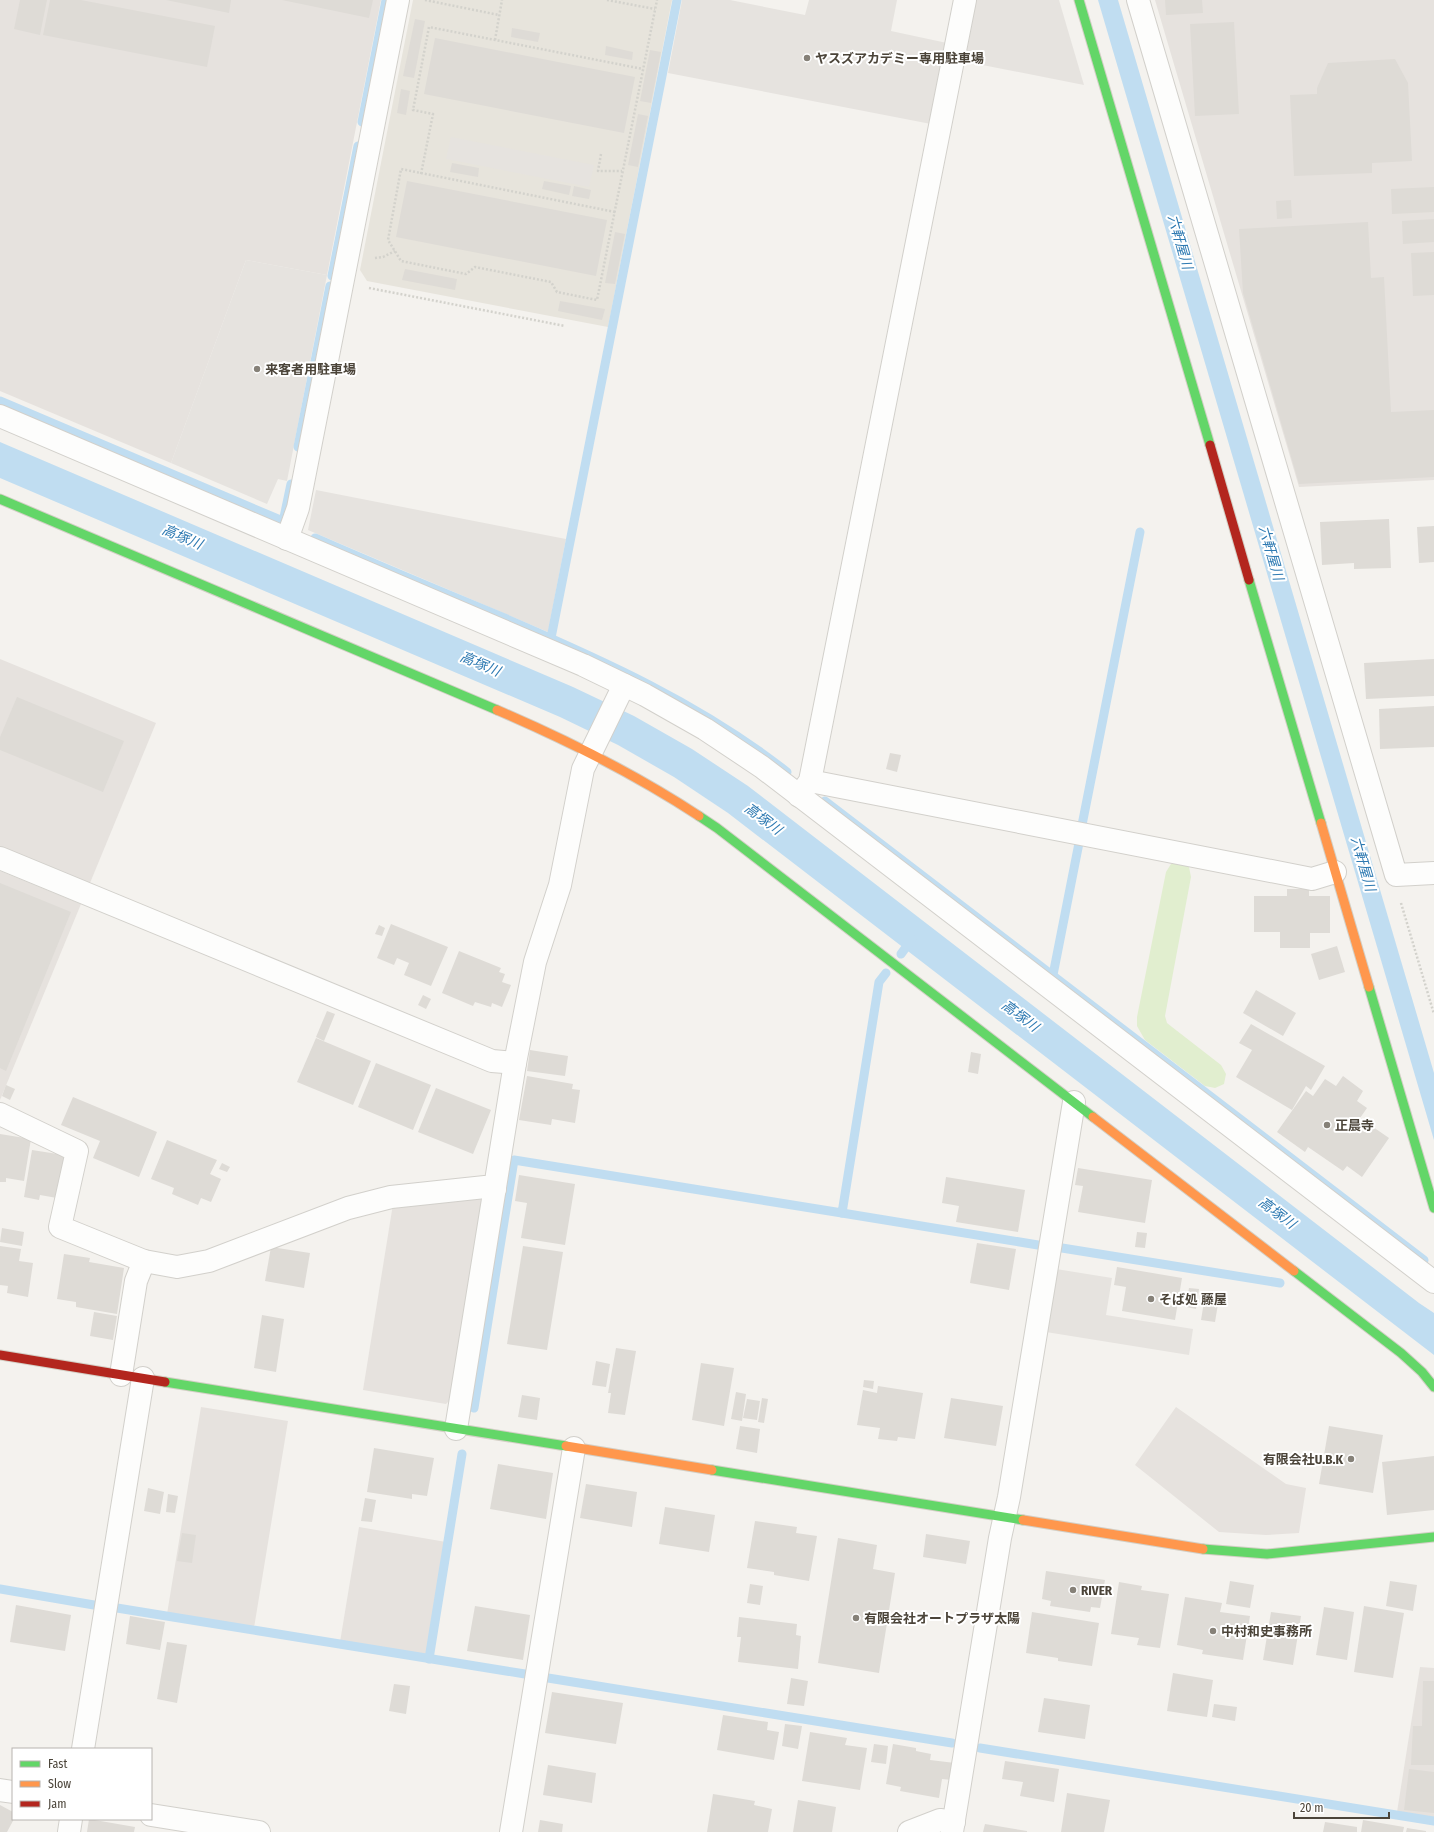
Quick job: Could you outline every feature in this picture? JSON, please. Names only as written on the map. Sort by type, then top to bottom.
[{"type":"street","points":[[288,539],[298,508],[398,0]]},
{"type":"street","points":[[805,788],[965,0]]},
{"type":"street","points":[[1079,0],[1434,1208]]},
{"type":"street","points":[[1138,0],[1396,875],[1434,873]]},
{"type":"street","points":[[0,416],[583,665],[621,691],[705,729],[762,767],[805,788],[1434,1281]]},
{"type":"street","points":[[0,498],[552,734],[593,748],[717,828],[1401,1353],[1422,1372],[1434,1387]]},
{"type":"street","points":[[456,1429],[515,1063],[536,962],[560,885],[583,769],[621,691]]},
{"type":"street","points":[[805,788],[1312,879],[1335,872]]},
{"type":"street","points":[[0,858],[492,1061],[515,1063]]},
{"type":"street","points":[[909,1832],[940,1820],[953,1827],[1074,1102]]},
{"type":"street","points":[[0,1114],[77,1151],[60,1227],[144,1261],[177,1267],[194,1266],[348,1208],[391,1197],[485,1187],[495,1189]]},
{"type":"street","points":[[121,1375],[136,1281],[144,1261]]},
{"type":"street","points":[[0,1355],[1205,1550],[1267,1554],[1434,1537]]},
{"type":"street","points":[[82,1748],[143,1378]]},
{"type":"street","points":[[511,1832],[574,1448]]},
{"type":"street","points":[[0,1790],[12,1792]]},
{"type":"street","points":[[152,1815],[259,1832]]},
{"type":"street","points":[[69,1832],[71,1820]]},
{"type":"path","points":[[424,0],[499,15]]},
{"type":"path","points":[[495,40],[502,0]]},
{"type":"path","points":[[607,0],[655,9]]},
{"type":"path","points":[[615,212],[402,170],[388,240],[402,261],[466,274],[475,268],[551,282],[557,292],[597,300],[615,212],[642,69],[655,9],[656,0]]},
{"type":"path","points":[[421,174],[433,114],[413,110],[429,27],[642,69]]},
{"type":"path","points":[[601,154],[598,171],[622,170]]},
{"type":"path","points":[[368,258],[383,257],[394,251]]},
{"type":"path","points":[[342,283],[565,326]]},
{"type":"path","points":[[1396,875],[1400,898],[1434,1014]]},
{"type":"shaded area","points":[[0,0],[381,0],[327,275],[246,260],[171,463],[0,391]]},
{"type":"shaded area","points":[[413,0],[672,0],[608,327],[367,281],[360,270]]},
{"type":"shaded area","name":"ヤスズアカデミー専用駐車場","points":[[682,0],[730,0],[805,15],[809,0],[897,0],[891,31],[947,43],[931,124],[668,73]]},
{"type":"shaded area","name":"ヤスズアカデミー専用駐車場","points":[[974,0],[1059,0],[1084,85],[962,61]]},
{"type":"shaded area","points":[[1155,0],[1434,0],[1434,480],[1299,487]]},
{"type":"shaded area","points":[[451,137],[594,165],[589,187],[446,159]]},
{"type":"shaded area","name":"来客者用駐車場","points":[[246,260],[327,275],[287,481],[278,479],[267,504],[171,463]]},
{"type":"shaded area","points":[[316,490],[566,539],[548,632],[308,530]]},
{"type":"shaded area","points":[[0,659],[156,723],[90,883],[0,846]]},
{"type":"shaded area","points":[[0,871],[81,904],[0,1100]]},
{"type":"shaded area","points":[[485,1194],[451,1399],[446,1404],[363,1390],[393,1204]]},
{"type":"shaded area","points":[[1056,1269],[1112,1278],[1106,1315],[1193,1329],[1189,1355],[1046,1332]]},
{"type":"shaded area","points":[[201,1407],[288,1421],[254,1628],[167,1614]]},
{"type":"shaded area","points":[[1176,1407],[1286,1484],[1306,1488],[1299,1533],[1266,1535],[1219,1532],[1135,1465]]},
{"type":"shaded area","points":[[359,1527],[446,1542],[427,1656],[340,1642]]},
{"type":"shaded area","points":[[1420,1667],[1434,1668],[1434,1818],[1397,1812]]},
{"type":"green space","points":[[1180,863],[1189,867],[1191,877],[1165,1016],[1167,1023],[1221,1065],[1226,1074],[1224,1084],[1215,1088],[1205,1086],[1145,1040],[1137,1026],[1137,1017],[1166,872],[1171,864]]},
{"type":"water","name":"六軒屋川","points":[[1098,0],[1118,0],[1434,1073],[1434,1140]]},
{"type":"water","name":"高塚川","points":[[0,442],[573,687],[634,716],[692,749],[748,786],[1419,1303],[1434,1313],[1434,1355],[728,813],[674,777],[618,745],[560,717],[0,478]]},
{"type":"building","points":[[20,0],[47,0],[40,35],[14,29]]},
{"type":"building","points":[[50,0],[81,0],[215,26],[207,67],[43,35]]},
{"type":"building","points":[[166,0],[231,0],[229,13]]},
{"type":"building","points":[[282,0],[373,0],[369,18]]},
{"type":"building","points":[[1165,0],[1202,0],[1203,13],[1166,15]]},
{"type":"building","points":[[415,19],[425,21],[414,78],[403,76]]},
{"type":"building","points":[[1234,22],[1239,114],[1195,116],[1190,24]]},
{"type":"building","points":[[512,28],[540,33],[538,42],[511,37]]},
{"type":"building","points":[[435,38],[635,77],[624,133],[424,94]]},
{"type":"building","points":[[606,46],[633,52],[632,60],[605,55]]},
{"type":"building","points":[[650,50],[661,52],[651,103],[640,101]]},
{"type":"building","points":[[1395,59],[1408,83],[1412,161],[1372,163],[1372,173],[1294,176],[1290,95],[1317,94],[1317,88],[1328,63]]},
{"type":"building","points":[[401,89],[410,91],[406,115],[397,113]]},
{"type":"building","points":[[638,114],[648,116],[638,167],[628,165]]},
{"type":"building","points":[[452,163],[479,168],[478,177],[450,172]]},
{"type":"building","points":[[407,181],[607,220],[596,276],[396,237]]},
{"type":"building","points":[[544,181],[571,186],[569,195],[542,189]]},
{"type":"building","points":[[574,186],[591,190],[589,199],[572,196]]},
{"type":"building","points":[[1434,187],[1434,212],[1392,214],[1391,189]]},
{"type":"building","points":[[1291,200],[1292,218],[1277,219],[1276,201]]},
{"type":"building","points":[[1434,219],[1434,242],[1403,244],[1402,221]]},
{"type":"building","points":[[1368,222],[1371,278],[1384,277],[1391,412],[1434,410],[1434,477],[1299,484],[1243,293],[1239,229]]},
{"type":"building","points":[[615,232],[625,234],[615,284],[605,283]]},
{"type":"building","points":[[1434,252],[1434,295],[1413,296],[1411,253]]},
{"type":"building","points":[[405,269],[457,279],[455,290],[402,280]]},
{"type":"building","points":[[560,301],[605,309],[602,320],[558,311]]},
{"type":"building","points":[[1389,519],[1391,568],[1354,569],[1354,563],[1322,565],[1320,522]]},
{"type":"building","points":[[1434,526],[1434,562],[1419,563],[1417,527]]},
{"type":"building","points":[[1434,659],[1434,696],[1366,699],[1364,663]]},
{"type":"building","points":[[17,697],[124,741],[103,792],[0,750],[0,737]]},
{"type":"building","points":[[1434,706],[1434,747],[1380,749],[1379,709]]},
{"type":"building","points":[[890,753],[901,755],[897,772],[886,769]]},
{"type":"building","points":[[0,883],[71,912],[6,1071],[0,1068]]},
{"type":"building","points":[[1287,889],[1309,889],[1309,896],[1330,896],[1330,933],[1310,933],[1310,948],[1280,948],[1280,932],[1254,932],[1254,896],[1287,896]]},
{"type":"building","points":[[391,924],[448,947],[431,986],[404,975],[409,963],[397,958],[394,965],[377,958]]},
{"type":"building","points":[[379,925],[385,928],[382,936],[375,934]]},
{"type":"building","points":[[1337,946],[1345,972],[1319,980],[1311,954]]},
{"type":"building","points":[[459,951],[501,968],[499,972],[505,974],[502,982],[511,985],[502,1007],[492,1003],[491,1007],[475,1002],[473,1006],[442,993]]},
{"type":"building","points":[[1256,990],[1296,1013],[1283,1036],[1243,1013]]},
{"type":"building","points":[[423,995],[431,999],[426,1009],[418,1005]]},
{"type":"building","points":[[327,1011],[335,1014],[324,1041],[316,1037]]},
{"type":"building","points":[[1251,1024],[1325,1066],[1311,1090],[1306,1086],[1292,1110],[1236,1077],[1252,1050],[1239,1043]]},
{"type":"building","points":[[316,1038],[371,1061],[353,1105],[297,1082]]},
{"type":"building","points":[[530,1050],[568,1056],[565,1076],[527,1071]]},
{"type":"building","points":[[971,1052],[981,1054],[978,1074],[968,1072]]},
{"type":"building","points":[[376,1063],[431,1085],[413,1130],[358,1107]]},
{"type":"building","points":[[527,1076],[573,1084],[572,1089],[580,1090],[575,1123],[552,1119],[551,1125],[519,1120]]},
{"type":"building","name":"正晨寺","points":[[1343,1076],[1363,1091],[1357,1101],[1367,1108],[1360,1118],[1389,1138],[1362,1177],[1347,1166],[1343,1171],[1308,1147],[1305,1152],[1277,1132],[1306,1091],[1313,1096],[1325,1079],[1336,1086]]},
{"type":"building","points":[[6,1085],[15,1089],[10,1100],[2,1096]]},
{"type":"building","points":[[436,1088],[491,1110],[473,1154],[418,1132]]},
{"type":"building","points":[[73,1097],[157,1132],[139,1177],[93,1158],[100,1141],[61,1125]]},
{"type":"building","points":[[0,1134],[31,1139],[24,1181],[6,1178],[6,1182],[0,1182]]},
{"type":"building","points":[[167,1140],[217,1160],[210,1174],[221,1179],[211,1202],[201,1198],[198,1205],[172,1194],[174,1188],[151,1179]]},
{"type":"building","points":[[32,1150],[64,1155],[57,1198],[40,1195],[39,1200],[24,1197]]},
{"type":"building","points":[[222,1163],[230,1167],[227,1172],[219,1169]]},
{"type":"building","points":[[1078,1168],[1152,1180],[1145,1223],[1078,1212],[1083,1186],[1075,1185]]},
{"type":"building","points":[[519,1175],[575,1184],[565,1245],[521,1238],[527,1203],[515,1201]]},
{"type":"building","points":[[946,1177],[1025,1190],[1018,1232],[956,1222],[959,1206],[942,1203]]},
{"type":"building","points":[[2,1228],[24,1232],[22,1246],[0,1242]]},
{"type":"building","points":[[1137,1232],[1147,1233],[1145,1248],[1135,1247]]},
{"type":"building","points":[[977,1243],[1016,1249],[1009,1290],[970,1283]]},
{"type":"building","points":[[0,1246],[21,1249],[19,1261],[33,1263],[28,1297],[7,1293],[8,1286],[0,1285]]},
{"type":"building","points":[[523,1246],[563,1252],[547,1350],[507,1344]]},
{"type":"building","points":[[271,1247],[310,1253],[304,1288],[265,1281]]},
{"type":"building","points":[[64,1254],[90,1258],[89,1262],[124,1268],[117,1314],[76,1307],[76,1302],[57,1299]]},
{"type":"building","name":"そば処 藤屋","points":[[1117,1267],[1182,1278],[1175,1320],[1122,1311],[1126,1287],[1114,1285]]},
{"type":"building","points":[[1189,1288],[1199,1289],[1196,1309],[1186,1307]]},
{"type":"building","points":[[1205,1296],[1219,1298],[1215,1322],[1201,1320]]},
{"type":"building","points":[[94,1312],[117,1316],[113,1340],[90,1336]]},
{"type":"building","points":[[262,1315],[284,1319],[276,1372],[254,1368]]},
{"type":"building","points":[[616,1348],[636,1351],[625,1415],[608,1413],[611,1393],[608,1393]]},
{"type":"building","points":[[596,1361],[610,1364],[606,1387],[592,1385]]},
{"type":"building","points":[[701,1363],[734,1368],[724,1426],[692,1420]]},
{"type":"building","points":[[864,1380],[874,1381],[873,1389],[863,1387]]},
{"type":"building","points":[[878,1386],[923,1393],[915,1439],[898,1437],[897,1441],[878,1439],[880,1428],[857,1425],[863,1390],[877,1393]]},
{"type":"building","points":[[736,1392],[746,1394],[742,1421],[731,1419]]},
{"type":"building","points":[[522,1395],[540,1398],[537,1420],[518,1417]]},
{"type":"building","points":[[762,1398],[768,1399],[764,1423],[758,1422]]},
{"type":"building","points":[[951,1398],[1003,1406],[996,1446],[944,1438]]},
{"type":"building","points":[[747,1399],[760,1401],[757,1420],[743,1418]]},
{"type":"building","points":[[740,1426],[760,1429],[757,1453],[736,1449]]},
{"type":"building","points":[[1329,1426],[1383,1435],[1373,1493],[1319,1484]]},
{"type":"building","points":[[374,1448],[434,1458],[427,1496],[412,1494],[412,1499],[367,1492]]},
{"type":"building","points":[[1434,1456],[1434,1510],[1387,1515],[1382,1462]]},
{"type":"building","points":[[498,1464],[553,1473],[546,1519],[490,1509]]},
{"type":"building","points":[[586,1484],[637,1492],[632,1527],[580,1518]]},
{"type":"building","points":[[148,1488],[164,1492],[160,1514],[144,1511]]},
{"type":"building","points":[[168,1494],[178,1496],[175,1513],[166,1512]]},
{"type":"building","points":[[365,1498],[376,1500],[372,1522],[361,1521]]},
{"type":"building","points":[[665,1507],[715,1515],[709,1552],[659,1544]]},
{"type":"building","points":[[755,1521],[797,1527],[796,1533],[817,1536],[809,1581],[774,1575],[774,1572],[747,1568]]},
{"type":"building","points":[[182,1533],[196,1535],[192,1563],[177,1561]]},
{"type":"building","points":[[926,1534],[970,1541],[966,1564],[923,1557]]},
{"type":"building","name":"有限会社オートプラザ太陽","points":[[838,1538],[877,1545],[873,1569],[895,1573],[879,1673],[818,1663]]},
{"type":"building","name":"RIVER","points":[[1046,1571],[1105,1580],[1100,1608],[1091,1607],[1090,1612],[1050,1606],[1051,1601],[1042,1599]]},
{"type":"building","points":[[1230,1581],[1254,1585],[1250,1608],[1226,1604]]},
{"type":"building","points":[[1390,1581],[1417,1585],[1413,1611],[1386,1606]]},
{"type":"building","points":[[1119,1582],[1142,1586],[1141,1590],[1169,1594],[1160,1648],[1137,1645],[1139,1638],[1111,1634]]},
{"type":"building","points":[[750,1584],[763,1586],[760,1605],[747,1603]]},
{"type":"building","points":[[1185,1597],[1222,1603],[1220,1612],[1250,1616],[1243,1660],[1202,1654],[1203,1650],[1177,1645]]},
{"type":"building","points":[[16,1605],[71,1615],[65,1651],[10,1642]]},
{"type":"building","points":[[475,1606],[530,1615],[523,1660],[467,1651]]},
{"type":"building","points":[[1364,1606],[1404,1613],[1393,1678],[1354,1672]]},
{"type":"building","points":[[1324,1607],[1354,1612],[1347,1660],[1316,1655]]},
{"type":"building","points":[[1032,1612],[1099,1623],[1092,1666],[1058,1661],[1058,1658],[1026,1653]]},
{"type":"building","points":[[1271,1612],[1301,1616],[1293,1665],[1263,1660]]},
{"type":"building","points":[[130,1616],[165,1622],[160,1650],[126,1644]]},
{"type":"building","points":[[739,1617],[797,1624],[796,1635],[801,1636],[798,1669],[738,1662],[741,1637],[737,1637]]},
{"type":"building","points":[[167,1642],[187,1645],[177,1703],[157,1699]]},
{"type":"building","points":[[1173,1673],[1213,1680],[1207,1717],[1167,1711]]},
{"type":"building","points":[[791,1678],[808,1681],[804,1706],[787,1704]]},
{"type":"building","points":[[1423,1681],[1434,1681],[1434,1765],[1411,1765],[1413,1726],[1422,1726]]},
{"type":"building","points":[[394,1684],[410,1686],[406,1714],[389,1711]]},
{"type":"building","points":[[552,1692],[623,1703],[616,1744],[545,1733]]},
{"type":"building","points":[[1044,1698],[1090,1705],[1085,1739],[1038,1732]]},
{"type":"building","points":[[1214,1704],[1237,1707],[1235,1721],[1212,1717]]},
{"type":"building","points":[[723,1715],[768,1722],[767,1730],[779,1732],[774,1760],[717,1750]]},
{"type":"building","points":[[785,1724],[802,1726],[798,1749],[782,1746]]},
{"type":"building","points":[[810,1732],[847,1738],[845,1745],[867,1748],[860,1790],[802,1781]]},
{"type":"building","points":[[874,1744],[888,1746],[886,1764],[871,1762]]},
{"type":"building","points":[[893,1744],[916,1748],[916,1751],[931,1754],[930,1760],[955,1763],[952,1780],[942,1779],[939,1798],[900,1791],[901,1787],[886,1784]]},
{"type":"building","points":[[1005,1761],[1059,1769],[1054,1802],[1020,1796],[1023,1782],[1002,1779]]},
{"type":"building","points":[[548,1765],[596,1773],[592,1803],[543,1795]]},
{"type":"building","points":[[1409,1769],[1434,1772],[1434,1813],[1404,1810]]},
{"type":"building","points":[[1067,1793],[1110,1800],[1104,1832],[1061,1832]]},
{"type":"building","points":[[713,1794],[755,1801],[754,1805],[772,1809],[768,1832],[707,1832]]},
{"type":"building","points":[[798,1800],[836,1807],[832,1832],[793,1832]]},
{"type":"building","points":[[0,1805],[12,1811],[12,1820],[13,1820],[7,1832],[0,1832]]},
{"type":"building","points":[[89,1820],[135,1827],[134,1832],[87,1832]]},
{"type":"building","points":[[540,1820],[563,1824],[562,1832],[538,1832]]},
{"type":"building","points":[[1363,1820],[1404,1827],[1403,1832],[1361,1832]]},
{"type":"building","points":[[1325,1822],[1357,1827],[1357,1832],[1323,1832]]},
{"type":"building","points":[[985,1824],[1027,1831],[1027,1832],[983,1832]]},
{"type":"building","points":[[1407,1828],[1426,1831],[1426,1832],[1406,1832]]},
{"type":"waterway","points":[[362,122],[386,0]]},
{"type":"waterway","points":[[551,638],[677,0]]},
{"type":"waterway","points":[[332,276],[358,146]]},
{"type":"waterway","points":[[298,447],[330,286]]},
{"type":"waterway","points":[[0,401],[285,522]]},
{"type":"waterway","points":[[283,522],[291,484]]},
{"type":"waterway","points":[[1082,825],[1140,532]]},
{"type":"waterway","points":[[315,538],[502,617],[577,650],[650,685],[720,725],[787,772]]},
{"type":"waterway","points":[[825,801],[1424,1260]]},
{"type":"waterway","points":[[1053,975],[1079,843]]},
{"type":"waterway","points":[[901,954],[912,939]]},
{"type":"waterway","points":[[474,1408],[514,1160],[842,1213],[879,982],[886,973]]},
{"type":"waterway","points":[[842,1213],[1038,1245]]},
{"type":"waterway","points":[[1062,1248],[1280,1283]]},
{"type":"waterway","points":[[429,1659],[462,1454]]},
{"type":"waterway","points":[[0,1589],[94,1605]]},
{"type":"waterway","points":[[117,1608],[525,1674]]},
{"type":"waterway","points":[[548,1678],[952,1743]]},
{"type":"waterway","points":[[980,1748],[1434,1821]]},
{"type":"traffic: fast","points":[[1079,0],[1210,445]]},
{"type":"traffic: fast","points":[[0,499],[497,710]]},
{"type":"traffic: fast","points":[[1249,580],[1321,823]]},
{"type":"traffic: fast","points":[[699,816],[717,828],[1093,1117]]},
{"type":"traffic: fast","points":[[1369,987],[1434,1208]]},
{"type":"traffic: fast","points":[[1294,1271],[1401,1353],[1422,1372],[1434,1387]]},
{"type":"traffic: fast","points":[[165,1382],[566,1446]]},
{"type":"traffic: fast","points":[[712,1470],[1023,1520]]},
{"type":"traffic: fast","points":[[1203,1549],[1267,1554],[1434,1537]]},
{"type":"traffic: slow","points":[[497,710],[600,758],[699,816]]},
{"type":"traffic: slow","points":[[1321,823],[1369,987]]},
{"type":"traffic: slow","points":[[1093,1117],[1294,1271]]},
{"type":"traffic: slow","points":[[566,1446],[712,1470]]},
{"type":"traffic: slow","points":[[1023,1520],[1203,1549]]},
{"type":"traffic: jam","points":[[1210,445],[1249,580]]},
{"type":"traffic: jam","points":[[0,1355],[165,1382]]},
{"type":"place","name":"ヤスズアカデミー専用駐車場","points":[[807,58]]},
{"type":"place","name":"来客者用駐車場","points":[[257,369]]},
{"type":"place","name":"正晨寺","points":[[1327,1125]]},
{"type":"place","name":"そば処 藤屋","points":[[1151,1299]]},
{"type":"place","name":"有限会社U.B.K","points":[[1351,1459]]},
{"type":"place","name":"RIVER","points":[[1073,1590]]},
{"type":"place","name":"有限会社オートプラザ太陽","points":[[856,1618]]},
{"type":"place","name":"中村和史事務所","points":[[1213,1631]]}]
